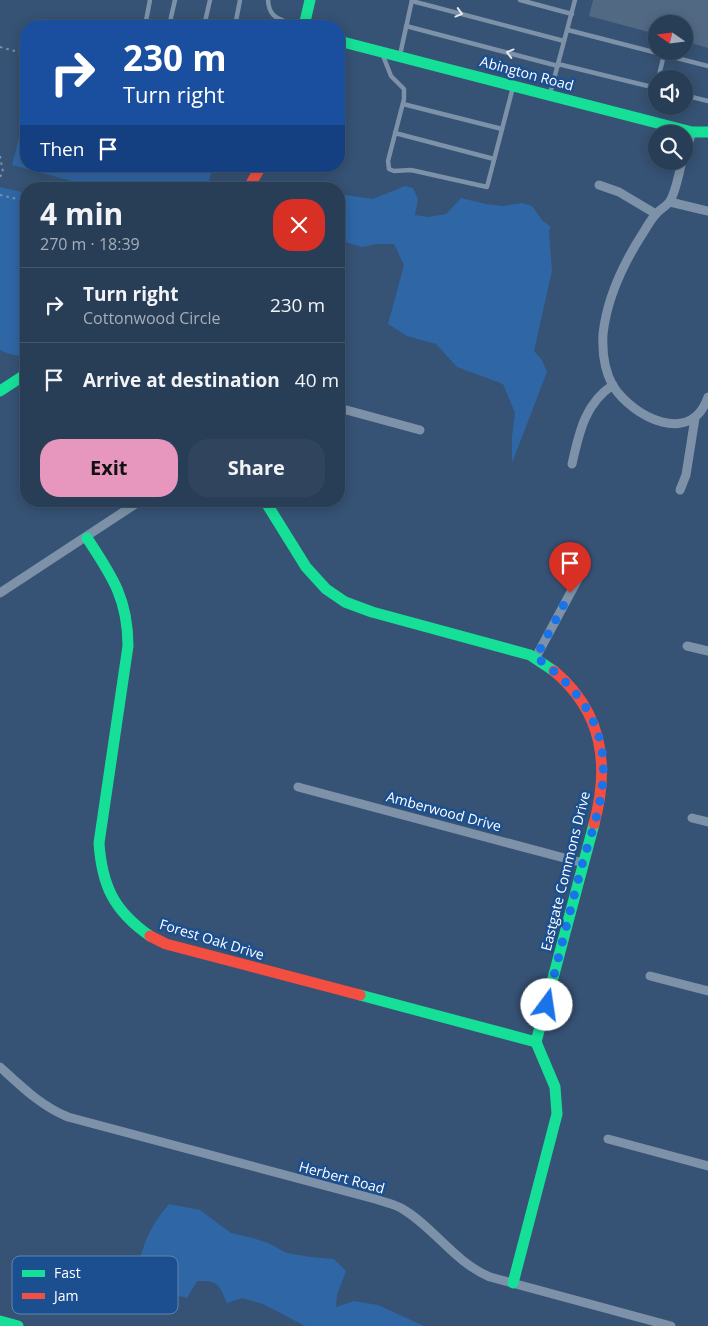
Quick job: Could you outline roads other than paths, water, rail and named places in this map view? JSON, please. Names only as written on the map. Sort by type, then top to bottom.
[{"type":"street","points":[[305,20],[310,0]]},
{"type":"street","name":"Abington Road","points":[[345,43],[665,125]]},
{"type":"street","name":"Abington Road","points":[[693,132],[708,132]]},
{"type":"street","points":[[679,170],[670,202],[656,214],[630,253],[618,277],[604,327],[603,354],[606,370],[613,385],[628,403],[643,414],[659,422],[676,424],[695,418]]},
{"type":"street","points":[[599,185],[636,200],[656,214]]},
{"type":"street","points":[[670,202],[708,211]]},
{"type":"street","points":[[0,391],[20,378]]},
{"type":"street","points":[[572,464],[584,419],[598,395],[613,385]]},
{"type":"street","points":[[680,490],[686,474],[695,418],[705,406],[708,397]]},
{"type":"street","points":[[345,410],[420,430]]},
{"type":"street","points":[[0,593],[87,538],[131,507]]},
{"type":"street","name":"Eastgate Commons Drive","points":[[269,507],[316,578],[337,598],[361,609],[536,657],[565,680],[591,716],[598,734],[602,753],[602,788],[536,1042]]},
{"type":"street","name":"Forest Oak Drive","points":[[87,538],[109,570],[120,591],[129,629],[99,843],[99,861],[104,880],[112,900],[121,913],[143,932],[166,944],[536,1042]]},
{"type":"street","points":[[536,657],[579,577]]},
{"type":"street","points":[[688,646],[708,652]]},
{"type":"street","name":"Amberwood Drive","points":[[298,786],[583,863]]},
{"type":"street","points":[[692,818],[708,822]]},
{"type":"street","points":[[650,976],[708,991]]},
{"type":"street","points":[[513,1283],[557,1114],[555,1087],[536,1042]]},
{"type":"street","name":"Herbert Road","points":[[0,1067],[37,1100],[52,1110],[68,1117],[375,1199],[400,1208],[415,1218],[465,1263],[481,1273],[671,1326]]},
{"type":"street","points":[[608,1139],[708,1166]]},
{"type":"street","points":[[0,1321],[18,1326]]},
{"type":"lane","points":[[145,20],[150,0]]},
{"type":"lane","points":[[170,20],[174,0]]},
{"type":"lane","points":[[205,20],[210,0]]},
{"type":"lane","points":[[236,20],[240,0]]},
{"type":"lane","points":[[268,0],[268,10],[282,20]]},
{"type":"lane","points":[[400,56],[412,0],[564,41]]},
{"type":"lane","points":[[520,0],[572,14]]},
{"type":"lane","points":[[550,95],[575,0]]},
{"type":"lane","points":[[406,26],[558,65],[648,85]]},
{"type":"lane","points":[[568,30],[648,52]]},
{"type":"lane","points":[[382,52],[391,76],[404,89],[403,104],[388,161],[389,169],[394,171],[410,170],[487,188],[514,85]]},
{"type":"lane","points":[[682,60],[708,66]]},
{"type":"lane","points":[[693,97],[708,100]]},
{"type":"lane","points":[[403,104],[502,129]]},
{"type":"lane","points":[[395,133],[494,159]]}]
